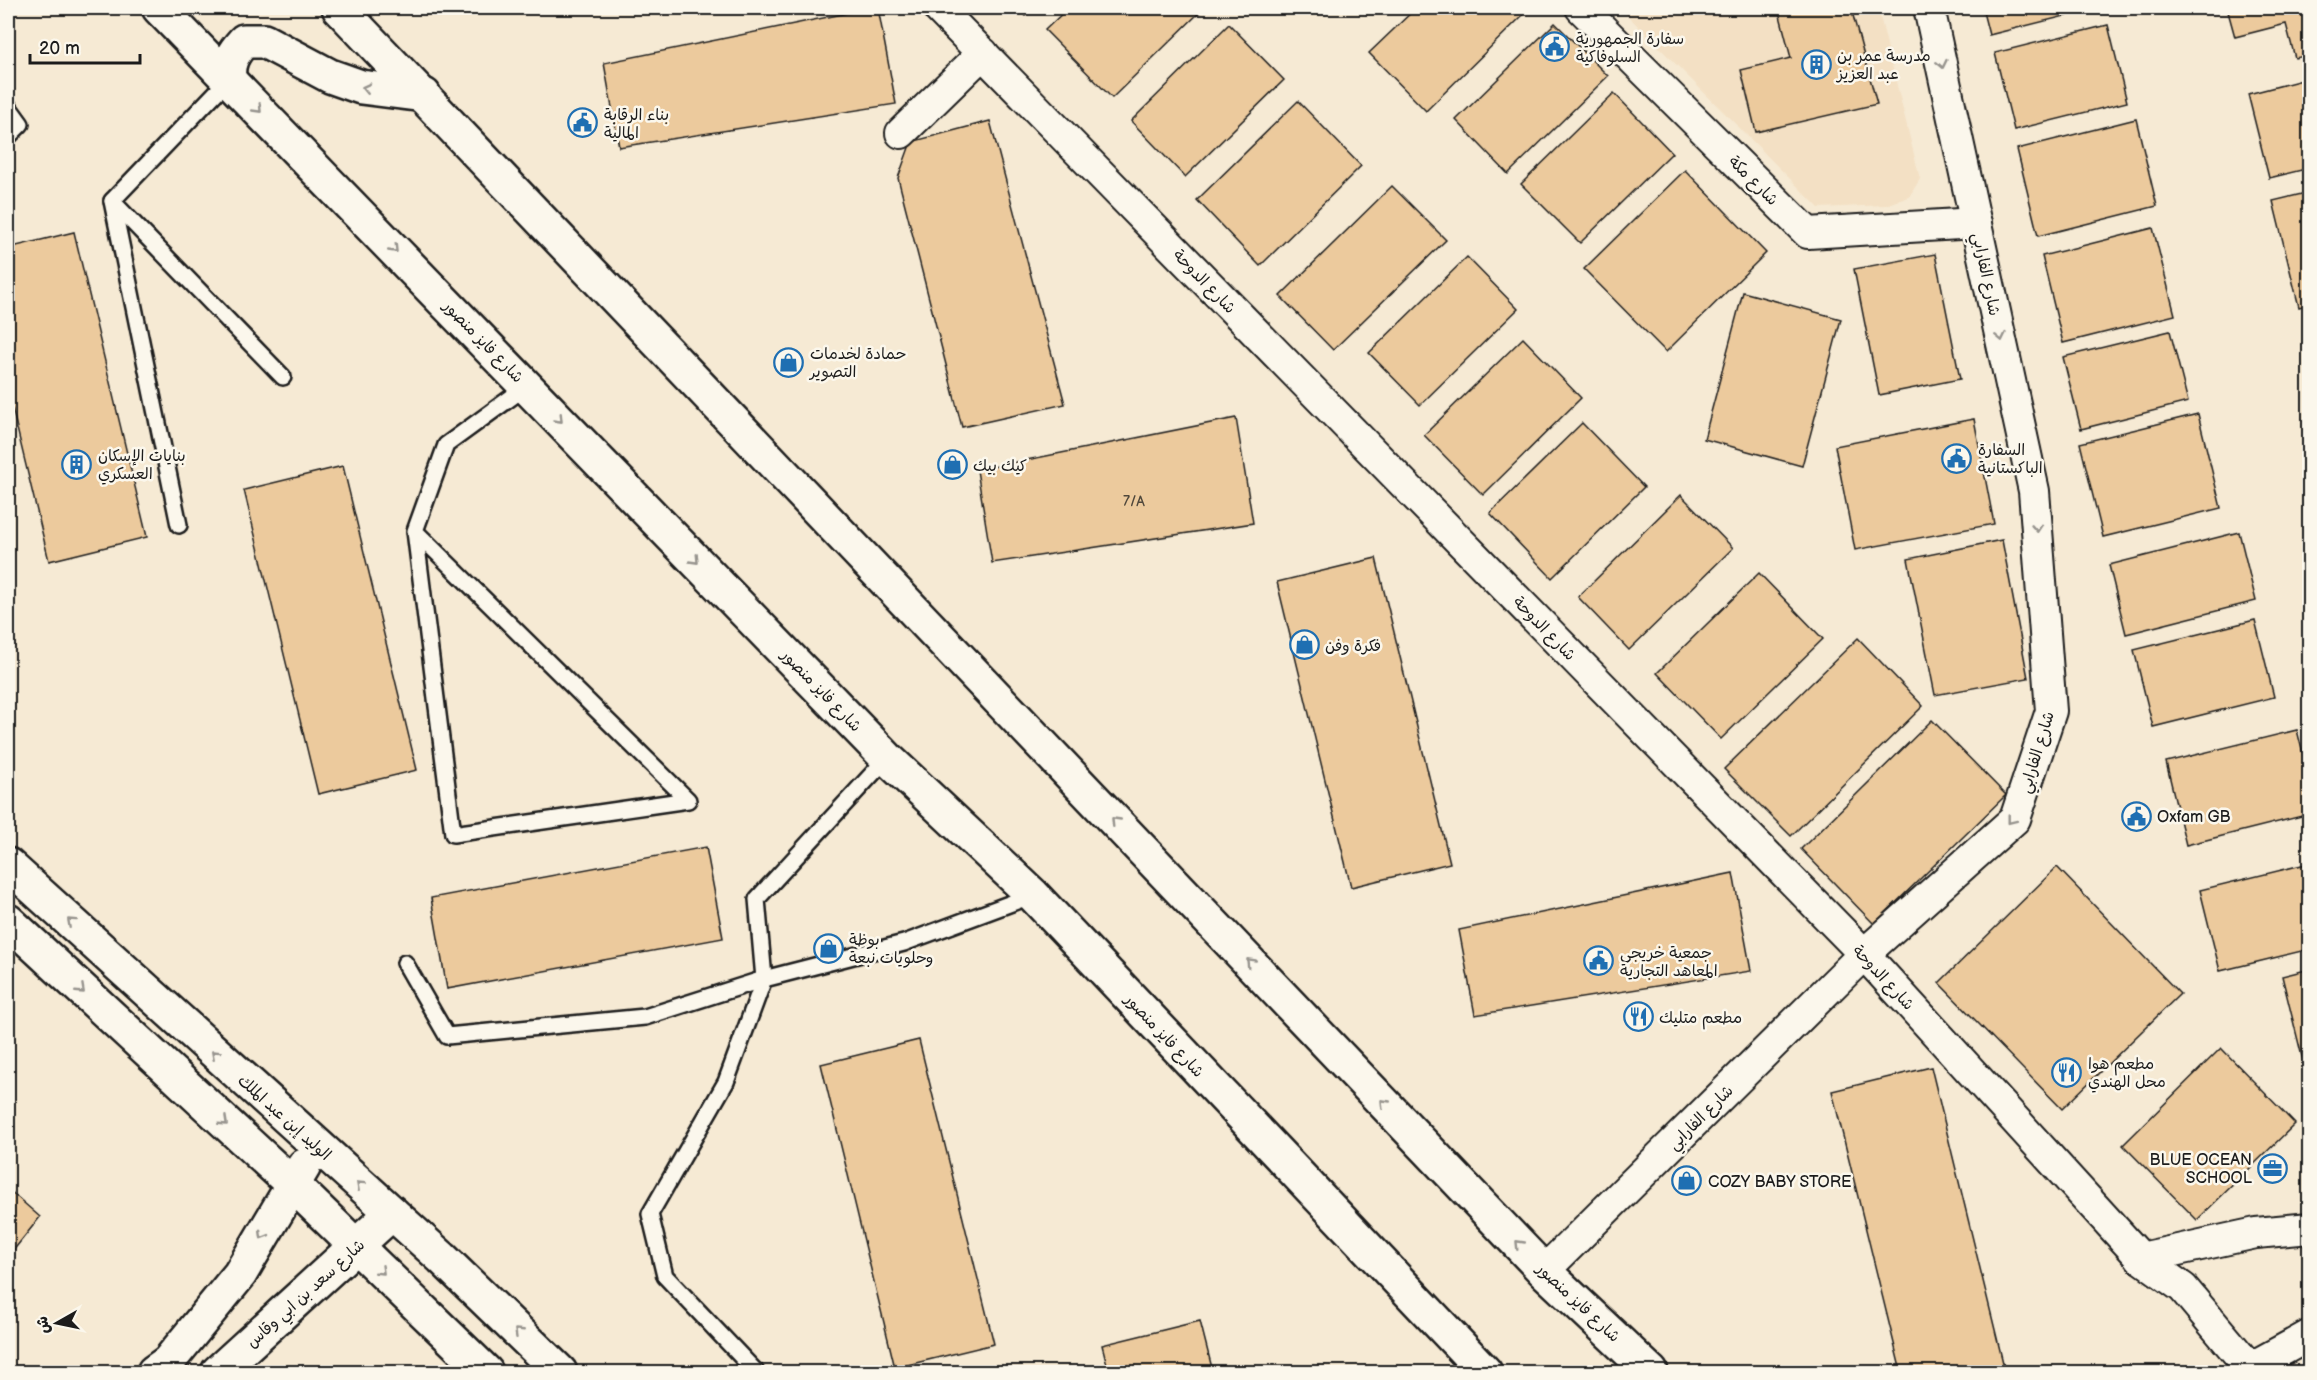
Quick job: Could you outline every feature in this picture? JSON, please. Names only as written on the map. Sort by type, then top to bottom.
[{"type":"main road","name":"شارع فايز منصور","points":[[159,8],[887,758],[1033,895],[1485,1372]]},
{"type":"main road","name":"شارع فايز منصور","points":[[339,8],[1544,1271],[1651,1372]]},
{"type":"main road","points":[[229,79],[230,59],[236,50],[244,41],[263,40],[330,76],[361,87],[424,95]]},
{"type":"main road","name":"الوليد إبن عبد الملك","points":[[8,865],[392,1213],[560,1372]]},
{"type":"main road","points":[[8,921],[292,1184],[486,1372]]},
{"type":"main road","points":[[154,1372],[168,1362],[240,1274],[292,1184],[317,1147]]},
{"type":"main road","name":"شارع سعد بن ابي وقاس","points":[[218,1372],[392,1213]]},
{"type":"street","name":"شارع الدوحة","points":[[938,8],[1864,954],[2142,1258],[2183,1288],[2250,1368],[2310,1335]]},
{"type":"street","name":"شارع مكة","points":[[1581,8],[1808,233],[1976,223]]},
{"type":"street","name":"شارع الفارابي","points":[[1544,1271],[1864,954],[2015,819],[2051,711],[2034,491],[1929,8]]},
{"type":"street","points":[[901,133],[983,53]]},
{"type":"street","points":[[2142,1258],[2256,1233],[2310,1228]]},
{"type":"lane","points":[[112,201],[229,79]]},
{"type":"lane","points":[[8,106],[21,124],[8,137]]},
{"type":"lane","points":[[112,201],[283,377]]},
{"type":"lane","points":[[112,201],[179,525]]},
{"type":"lane","points":[[415,531],[688,800],[453,834],[415,531],[446,445],[527,386]]},
{"type":"lane","points":[[756,1372],[665,1276],[650,1214],[726,1082],[764,979],[757,899],[887,758]]},
{"type":"lane","points":[[405,963],[447,1036],[645,1017],[764,979],[904,943],[1033,895]]},
{"type":"shaded area","points":[[1620,8],[1878,8],[1920,179],[1909,197],[1886,205],[1819,208]]},
{"type":"building","points":[[878,8],[896,104],[619,147],[604,63]]},
{"type":"building","points":[[1017,8],[1033,8],[1025,16]]},
{"type":"building","points":[[1068,8],[1204,8],[1112,98],[1045,30]]},
{"type":"building","points":[[1416,8],[1522,8],[1526,12],[1426,111],[1369,53]]},
{"type":"building","name":"مدرسة عمر بن عبد العزيز","points":[[1778,8],[1851,8],[1877,104],[1756,132],[1741,70],[1791,58]]},
{"type":"building","points":[[1982,8],[2097,8],[1989,35]]},
{"type":"building","points":[[2227,8],[2310,8],[2310,55],[2295,58],[2286,24],[2235,37]]},
{"type":"building","points":[[1555,23],[1608,76],[1508,174],[1456,120]]},
{"type":"building","points":[[1229,24],[1284,80],[1185,177],[1131,121]]},
{"type":"building","points":[[2108,25],[2127,102],[2014,130],[1995,53]]},
{"type":"building","points":[[2310,78],[2310,168],[2269,178],[2248,94]]},
{"type":"building","points":[[1614,93],[1672,153],[1580,243],[1521,184]]},
{"type":"building","points":[[1298,101],[1361,166],[1260,266],[1197,200]]},
{"type":"building","points":[[2136,119],[2157,206],[2038,236],[2017,149]]},
{"type":"building","points":[[990,121],[1065,404],[962,427],[898,178],[911,142]]},
{"type":"building","points":[[1685,170],[1766,253],[1666,352],[1584,269]]},
{"type":"building","points":[[1392,186],[1446,240],[1333,350],[1280,296]]},
{"type":"building","points":[[2310,192],[2310,304],[2299,307],[2273,201]]},
{"type":"building","points":[[2153,228],[2175,315],[2063,343],[2042,256]]},
{"type":"building","name":"بنايات الإسكان العسكري","points":[[74,232],[147,537],[49,561],[8,391],[8,248]]},
{"type":"building","points":[[1935,254],[1960,379],[1879,395],[1854,269]]},
{"type":"building","points":[[1467,257],[1518,309],[1420,405],[1369,353]]},
{"type":"building","points":[[1743,292],[1841,319],[1802,466],[1704,439]]},
{"type":"building","points":[[2170,331],[2188,402],[2081,429],[2063,357]]},
{"type":"building","points":[[1523,338],[1581,398],[1483,495],[1424,435]]},
{"type":"building","points":[[2198,414],[2221,508],[2103,537],[2080,443]]},
{"type":"building","points":[[1236,418],[1253,523],[992,563],[977,470]]},
{"type":"building","points":[[1974,419],[1994,524],[1855,550],[1835,446]]},
{"type":"building","points":[[1582,423],[1644,487],[1552,578],[1490,513]]},
{"type":"building","points":[[343,466],[417,770],[318,794],[244,490]]},
{"type":"building","points":[[1681,495],[1733,548],[1629,650],[1578,597]]},
{"type":"building","points":[[2239,532],[2256,601],[2126,634],[2109,565]]},
{"type":"building","points":[[2002,540],[2028,678],[1935,695],[1908,559]]},
{"type":"building","points":[[1376,558],[1450,863],[1351,887],[1277,582]]},
{"type":"building","points":[[1759,573],[1823,639],[1721,739],[1657,673]]},
{"type":"building","points":[[2255,620],[2274,697],[2153,727],[2134,650]]},
{"type":"building","points":[[1858,638],[1923,706],[1791,836],[1724,769]]},
{"type":"building","points":[[1932,720],[2006,795],[1874,924],[1801,849]]},
{"type":"building","points":[[2297,730],[2310,782],[2310,814],[2186,845],[2166,762]]},
{"type":"building","points":[[706,847],[723,938],[447,989],[431,898]]},
{"type":"building","points":[[2310,863],[2310,949],[2220,971],[2200,890]]},
{"type":"building","points":[[2057,867],[2180,994],[2062,1109],[1939,983]]},
{"type":"building","points":[[1733,873],[1751,971],[1475,1015],[1459,930]]},
{"type":"building","points":[[2310,969],[2310,1076],[2307,1077],[2282,976]]},
{"type":"building","points":[[919,1040],[994,1344],[895,1368],[821,1064]]},
{"type":"building","points":[[2221,1048],[2295,1124],[2197,1220],[2123,1145]]},
{"type":"building","points":[[1931,1067],[2005,1371],[1901,1372],[1832,1091]]},
{"type":"building","points":[[8,1189],[40,1217],[8,1257]]},
{"type":"building","points":[[1200,1321],[1213,1372],[1109,1372],[1102,1345]]},
{"type":"place","name":"سفارة الجمهورية السلوفاكية","points":[[1555,47]]},
{"type":"place","name":"مدرسة عمر بن عبد العزيز","points":[[1816,64]]},
{"type":"place","name":"بناء الرقابة المالية","points":[[583,123]]},
{"type":"place","name":"حمادة لخدمات التصوير","points":[[789,362]]},
{"type":"place","name":"السفارة الباكستانية","points":[[1957,458]]},
{"type":"place","name":"بنايات الإسكان العسكري","points":[[77,464]]},
{"type":"place","name":"كيك بيك","points":[[952,465]]},
{"type":"place","name":"فكرة وفن","points":[[1304,645]]},
{"type":"place","name":"Oxfam GB","points":[[2136,816]]},
{"type":"place","name":"بوظة وحلويات نبعة","points":[[828,948]]},
{"type":"place","name":"جمعية خريجي المعاهد التجارية","points":[[1599,961]]},
{"type":"place","name":"مطعم متليك","points":[[1638,1017]]},
{"type":"place","name":"مطعم هوا محل الهندي","points":[[2067,1072]]},
{"type":"place","name":"BLUE OCEAN SCHOOL","points":[[2273,1168]]},
{"type":"place","name":"COZY BABY STORE","points":[[1687,1181]]}]
